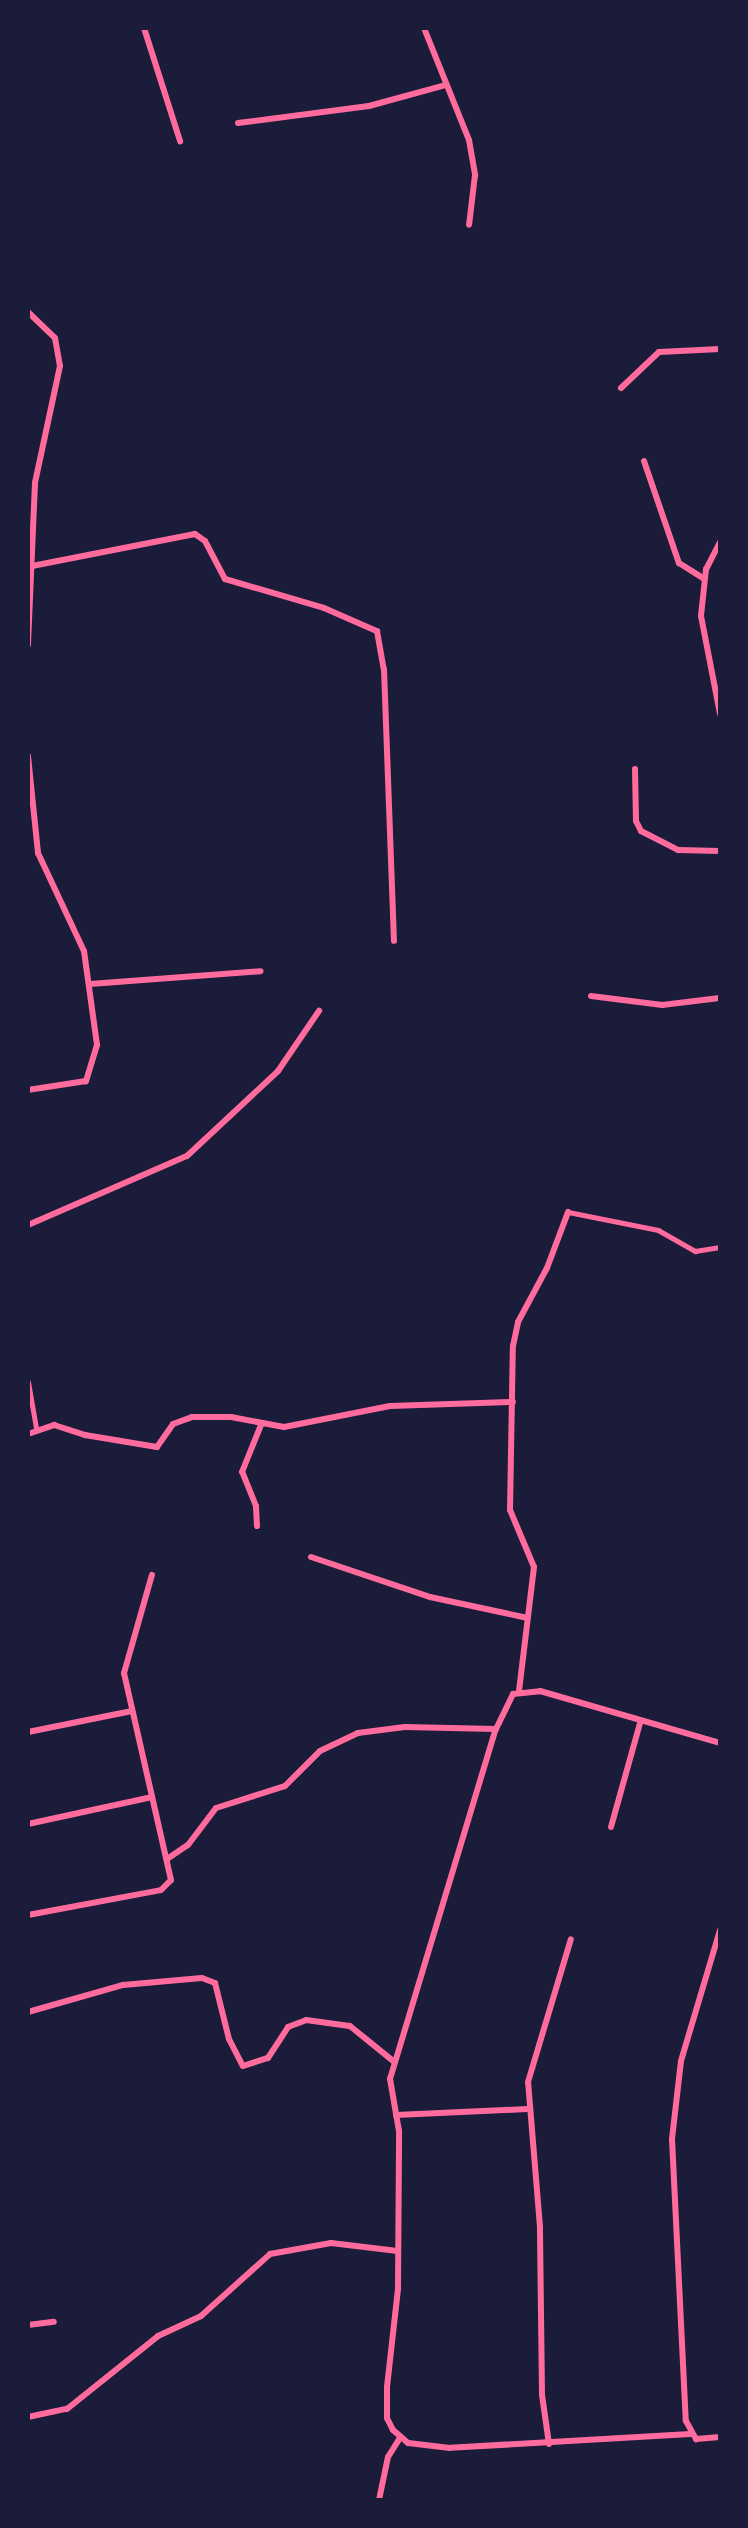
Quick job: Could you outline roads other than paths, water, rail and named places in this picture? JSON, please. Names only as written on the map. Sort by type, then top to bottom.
[{"type":"street","points":[[144,28],[180,141]]},
{"type":"street","points":[[424,28],[469,140],[475,175],[469,225]]},
{"type":"street","points":[[238,123],[357,108],[446,85]]},
{"type":"street","points":[[28,312],[55,338],[60,366],[35,483],[28,645]]},
{"type":"street","points":[[621,388],[634,381],[659,352],[720,349]]},
{"type":"street","points":[[644,461],[679,563],[703,578]]},
{"type":"street","points":[[32,566],[195,534],[205,541],[225,579],[324,608],[377,631],[384,669],[394,941]]},
{"type":"street","points":[[720,542],[703,578],[703,632],[720,711]]},
{"type":"street","points":[[28,756],[43,870],[79,936],[90,984],[97,1045],[90,1075],[78,1085],[28,1090]]},
{"type":"street","points":[[635,769],[636,821],[641,831],[678,850],[720,851]]},
{"type":"street","points":[[90,984],[261,971]]},
{"type":"street","points":[[591,996],[662,1005],[720,998]]},
{"type":"street","points":[[28,1225],[187,1156],[278,1071],[319,1011]]},
{"type":"street","points":[[519,1691],[533,1555],[511,1523],[510,1510],[518,1322],[547,1268],[568,1212],[658,1230],[695,1251],[720,1247]]},
{"type":"street","points":[[28,1382],[36,1428]]},
{"type":"street","points":[[28,1434],[36,1428],[54,1425],[85,1435],[157,1447],[182,1419],[231,1417],[261,1425],[302,1425],[390,1406],[513,1402]]},
{"type":"street","points":[[257,1526],[256,1506],[242,1472],[261,1425]]},
{"type":"street","points":[[311,1557],[430,1597],[528,1618]]},
{"type":"street","points":[[28,1915],[161,1890],[171,1880],[132,1711],[125,1656],[152,1575]]},
{"type":"street","points":[[720,1743],[640,1723],[540,1691],[519,1691],[508,1700],[496,1729],[393,2061],[390,2092],[396,2115],[398,2251],[387,2418],[400,2438],[450,2448],[690,2434],[720,2437]]},
{"type":"street","points":[[28,1732],[132,1711]]},
{"type":"street","points":[[611,1827],[640,1723]]},
{"type":"street","points":[[167,1859],[188,1845],[216,1808],[285,1786],[320,1751],[358,1733],[405,1727],[496,1729]]},
{"type":"street","points":[[28,1824],[152,1797]]},
{"type":"street","points":[[690,2434],[676,2272],[672,2139],[681,2061],[720,1930]]},
{"type":"street","points":[[549,2444],[542,2395],[540,2227],[527,2109],[528,2082],[571,1939]]},
{"type":"street","points":[[28,2012],[123,1985],[202,1978],[215,1983],[229,2039],[243,2066],[268,2058],[288,2027],[306,2020],[350,2026],[393,2061]]},
{"type":"street","points":[[396,2115],[527,2109]]},
{"type":"street","points":[[28,2417],[67,2409],[158,2336],[201,2316],[270,2254],[331,2243],[398,2251]]},
{"type":"street","points":[[28,2325],[54,2322]]},
{"type":"street","points":[[379,2500],[388,2457],[400,2438]]}]
